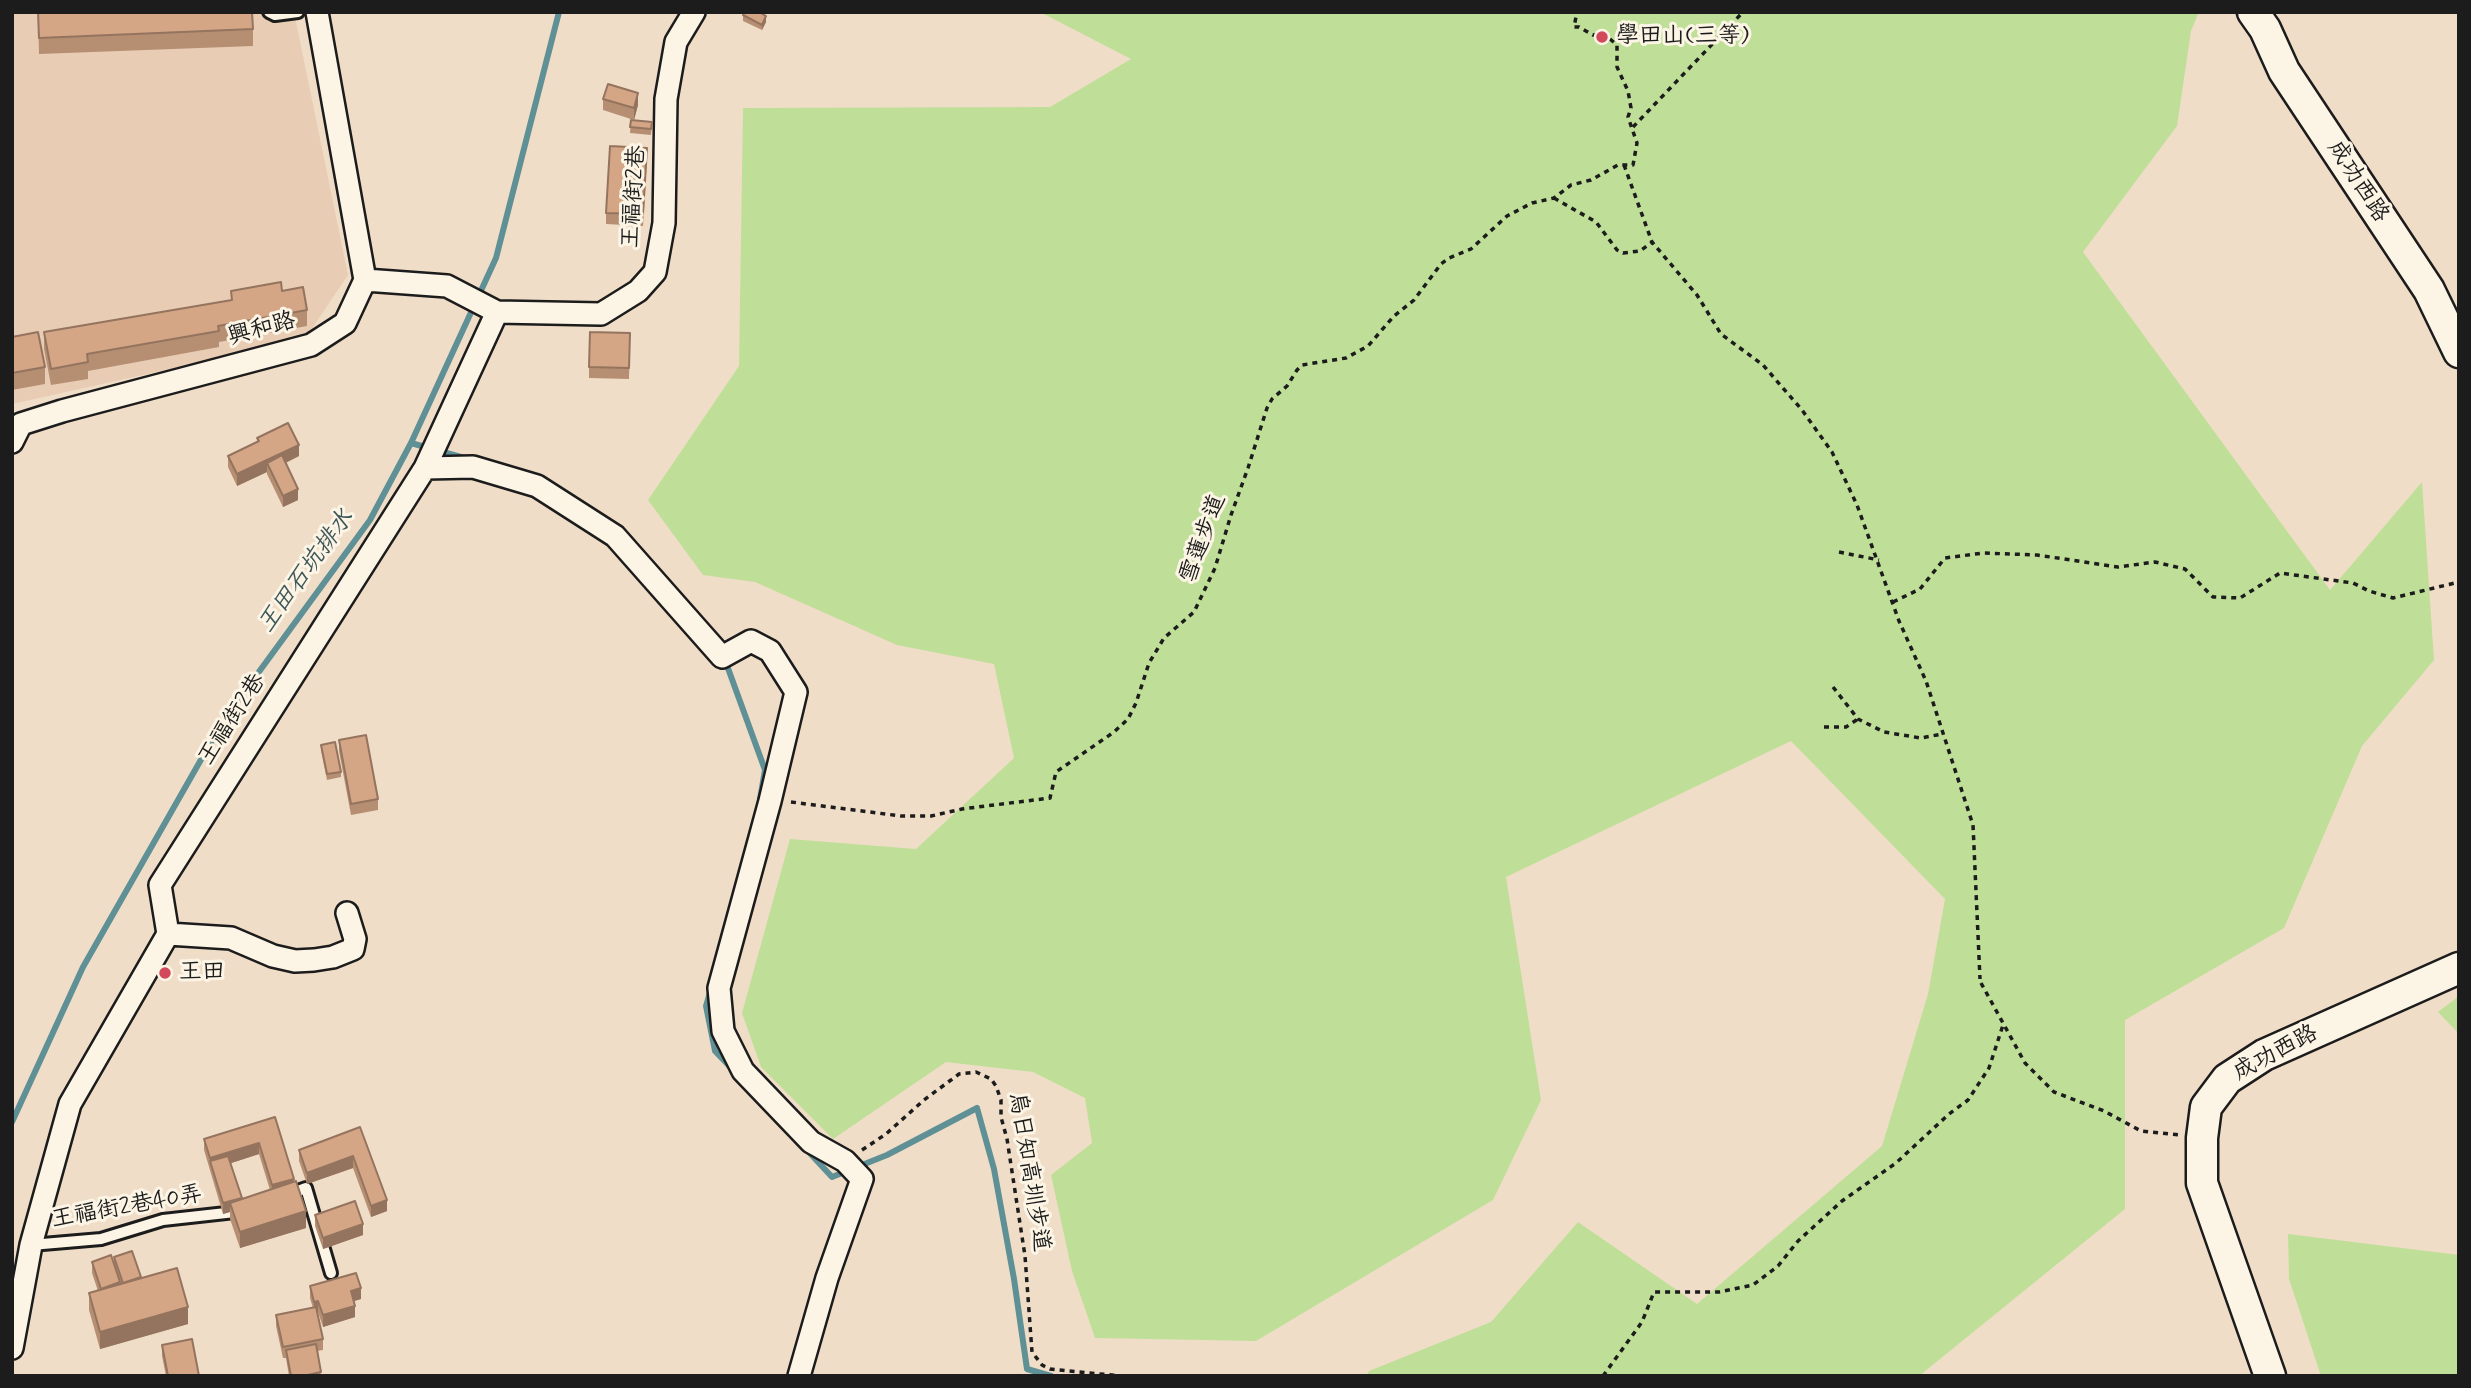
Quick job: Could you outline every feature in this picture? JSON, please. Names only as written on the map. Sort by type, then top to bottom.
[{"type":"street","points":[[317,12],[365,280],[447,286],[497,312]]},
{"type":"street","name":"王福街2巷","points":[[168,934],[159,884],[431,456],[497,312],[601,314],[638,291],[655,272],[664,222],[666,99],[676,42],[694,12]]},
{"type":"street","name":"成功西路","points":[[2253,12],[2265,29],[2284,71],[2429,290],[2459,352]]},
{"type":"street","name":"興和路","points":[[12,442],[22,424],[52,414],[311,345],[345,323],[365,280]]},
{"type":"street","points":[[431,456],[537,486],[615,536],[722,657],[751,640],[770,651],[796,692],[770,802],[719,988],[723,1031],[743,1071],[811,1142],[845,1161],[862,1179],[827,1278],[800,1376]]},
{"type":"street","points":[[12,1348],[32,1245],[70,1104],[168,934],[231,939],[273,956],[295,961],[314,960],[333,957],[353,949],[355,939],[347,913]]},
{"type":"street","name":"成功西路","points":[[2270,1376],[2202,1183],[2202,1138],[2206,1107],[2227,1079],[2264,1055],[2459,968]]},
{"type":"lane","points":[[269,12],[275,16],[298,12]]},
{"type":"lane","points":[[272,1200],[306,1188],[331,1273]]},
{"type":"lane","name":"王福街2巷40弄","points":[[32,1245],[101,1239],[163,1220],[238,1212],[250,1208]]},
{"type":"path","points":[[1577,12],[1574,27],[1593,35],[1604,33],[1617,45],[1617,67],[1628,90],[1631,108],[1628,117],[1637,143],[1631,166],[1618,165],[1591,180],[1571,185],[1554,198],[1596,222],[1609,241],[1623,253],[1640,251],[1651,242]]},
{"type":"path","points":[[1633,127],[1744,12]]},
{"type":"path","points":[[1624,165],[1651,242],[1697,295],[1721,334],[1763,365],[1802,410],[1832,452],[1857,505],[1926,681],[1973,825],[1981,981],[2025,1063],[2054,1092],[2104,1111],[2141,1131],[2202,1138]]},
{"type":"path","name":"雪蓮步道","points":[[770,802],[780,800],[901,816],[931,816],[962,809],[1050,798],[1056,772],[1114,732],[1128,719],[1149,663],[1164,638],[1194,612],[1215,568],[1272,399],[1287,386],[1302,365],[1334,362],[1368,346],[1394,316],[1414,300],[1441,264],[1471,249],[1507,216],[1532,203],[1554,198]]},
{"type":"path","points":[[1839,552],[1879,560]]},
{"type":"path","points":[[1893,602],[1920,589],[1945,558],[1983,553],[2037,555],[2118,567],[2155,562],[2185,569],[2213,597],[2240,598],[2280,573],[2353,583],[2369,592],[2393,598],[2459,582]]},
{"type":"path","points":[[1833,687],[1858,719],[1884,732],[1921,738],[1942,734]]},
{"type":"path","points":[[1824,727],[1846,727],[1858,719]]},
{"type":"path","points":[[1604,1376],[1642,1322],[1654,1292],[1719,1292],[1753,1285],[1779,1266],[1798,1241],[1842,1201],[1896,1163],[1968,1100],[1989,1068],[2004,1025]]},
{"type":"path","name":"烏日知高圳步道","points":[[845,1161],[879,1139],[959,1074],[976,1072],[991,1079],[1001,1101],[1001,1117],[1007,1139],[1025,1256],[1032,1352],[1042,1365],[1058,1371],[1121,1376]]},
{"type":"shaded area","points":[[12,12],[294,12],[348,275],[305,339],[12,404]]},
{"type":"green space","points":[[1040,12],[2199,12],[2191,31],[2177,126],[2083,252],[2330,590],[2422,482],[2434,660],[2362,746],[2284,928],[2125,1020],[2125,1209],[1919,1376],[1366,1376],[1369,1371],[1491,1322],[1578,1222],[1697,1304],[1882,1146],[1928,994],[1945,899],[1791,741],[1506,877],[1541,1100],[1493,1200],[1256,1341],[1095,1338],[1072,1271],[1051,1175],[1092,1143],[1085,1098],[1033,1072],[946,1062],[833,1139],[761,1067],[742,1013],[790,839],[916,849],[1014,758],[994,664],[897,645],[755,582],[703,575],[648,500],[739,366],[743,108],[1050,107],[1131,59]]},
{"type":"green space","points":[[2459,996],[2459,1034],[2438,1012]]},
{"type":"green space","points":[[2288,1234],[2459,1255],[2459,1376],[2321,1376],[2289,1279]]},
{"type":"building","points":[[38,12],[252,12],[253,29],[39,38]]},
{"type":"building","points":[[745,12],[759,12],[766,16],[762,25],[743,15]]},
{"type":"building","points":[[608,84],[638,93],[634,108],[603,99]]},
{"type":"building","points":[[631,120],[652,122],[651,129],[630,127]]},
{"type":"building","points":[[610,146],[647,148],[643,214],[606,213]]},
{"type":"building","points":[[281,282],[282,291],[303,287],[307,310],[218,326],[219,331],[87,354],[88,362],[51,369],[44,332],[232,300],[231,291]]},
{"type":"building","points":[[38,332],[45,367],[12,373],[12,337]]},
{"type":"building","points":[[590,332],[630,333],[629,368],[589,367]]},
{"type":"building","points":[[288,423],[299,445],[237,474],[228,456]]},
{"type":"building","points":[[282,455],[298,489],[283,496],[267,463]]},
{"type":"building","points":[[366,735],[378,799],[351,804],[339,740]]},
{"type":"building","points":[[335,742],[341,772],[327,774],[321,745]]},
{"type":"building","points":[[275,1117],[294,1179],[272,1185],[259,1143],[210,1158],[204,1139]]},
{"type":"building","points":[[360,1127],[387,1200],[371,1206],[353,1156],[307,1173],[299,1150]]},
{"type":"building","points":[[228,1156],[242,1198],[223,1203],[210,1161]]},
{"type":"building","points":[[296,1181],[306,1211],[240,1232],[230,1203]]},
{"type":"building","points":[[355,1201],[363,1224],[323,1238],[315,1215]]},
{"type":"building","points":[[132,1251],[141,1277],[123,1283],[114,1257]]},
{"type":"building","points":[[111,1255],[120,1282],[101,1289],[92,1262]]},
{"type":"building","points":[[177,1268],[188,1307],[100,1332],[89,1293]]},
{"type":"building","points":[[356,1273],[361,1288],[351,1291],[355,1306],[323,1315],[318,1301],[314,1302],[310,1286]]},
{"type":"building","points":[[316,1307],[323,1339],[283,1347],[276,1315]]},
{"type":"building","points":[[192,1339],[199,1376],[168,1376],[162,1345]]},
{"type":"building","points":[[316,1344],[321,1372],[291,1376],[286,1350]]},
{"type":"waterway","name":"王田石坑排水","points":[[12,1122],[83,967],[223,721],[370,520],[411,443],[496,258],[559,12]]},
{"type":"waterway","points":[[411,443],[468,459]]},
{"type":"waterway","points":[[725,660],[765,770],[760,799]]},
{"type":"waterway","points":[[711,989],[706,1006],[715,1051],[734,1071]]},
{"type":"waterway","points":[[857,1167],[887,1155],[977,1108],[994,1169],[1027,1369],[1051,1376]]},
{"type":"waterway","points":[[805,1148],[832,1177],[847,1171]]},
{"type":"place","name":"學田山(三等)","points":[[1602,37]]},
{"type":"place","name":"王田","points":[[165,973]]}]
